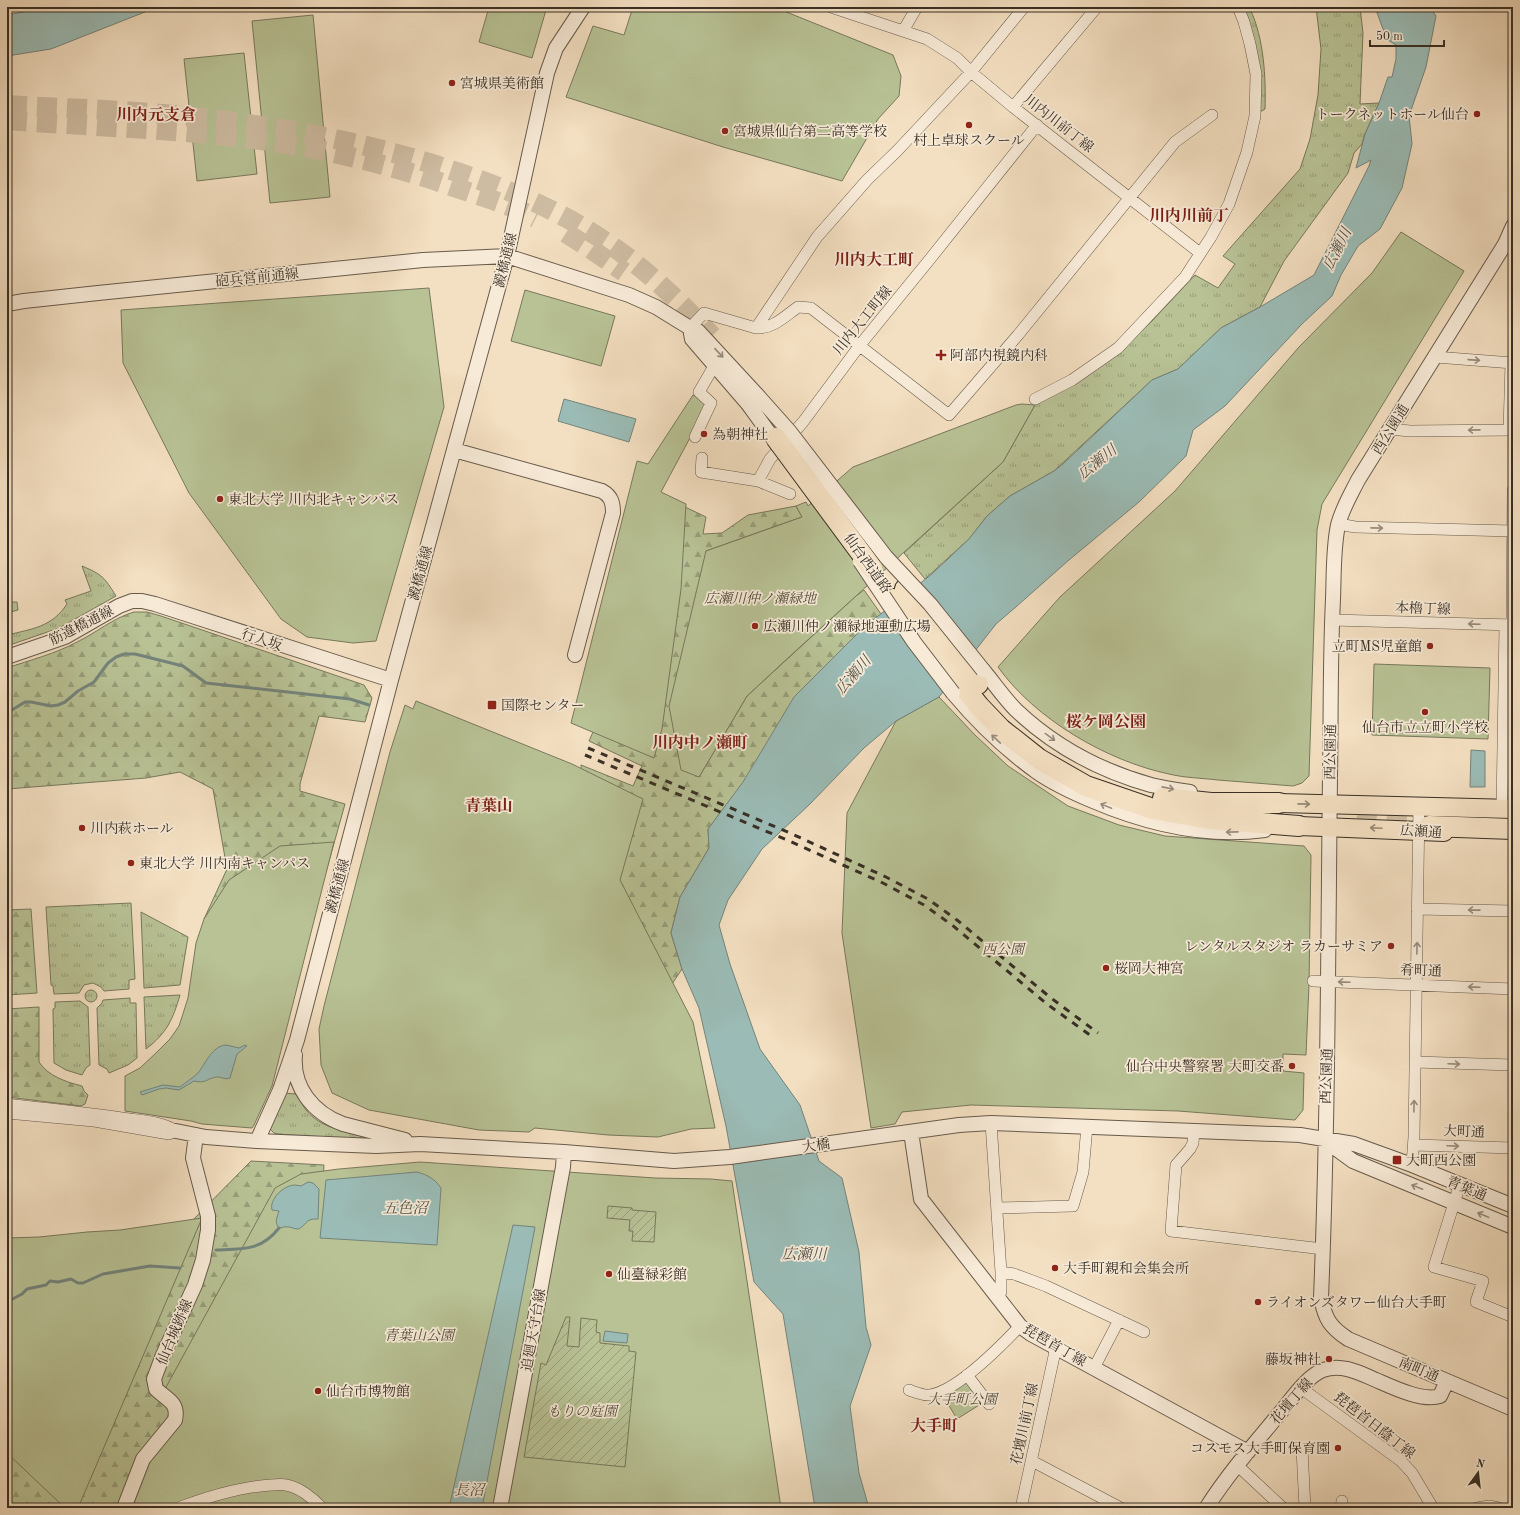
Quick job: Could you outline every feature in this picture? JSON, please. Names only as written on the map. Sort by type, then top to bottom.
[{"type":"highway","name":"仙台西道路","points":[[781,436],[899,594],[968,682]]},
{"type":"highway","name":"仙台西道路","points":[[899,594],[968,682]]},
{"type":"highway","points":[[968,682],[993,701],[1013,722],[1047,750],[1087,773],[1112,784],[1151,796],[1182,801],[1211,803],[1330,804]]},
{"type":"highway","points":[[968,682],[978,706],[1000,729],[1039,759],[1086,786],[1153,809],[1188,815],[1228,821],[1299,826],[1330,826]]},
{"type":"highway","name":"広瀬通","points":[[1330,804],[1513,837]]},
{"type":"highway","points":[[1424,820],[1509,812]]},
{"type":"highway","points":[[1424,820],[1513,829]]},
{"type":"highway","name":"広瀬通","points":[[1330,826],[1424,820]]},
{"type":"street","name":"澱橋通線","points":[[257,1141],[280,1090],[297,1040],[391,680],[507,256],[547,73],[556,48],[583,7]]},
{"type":"street","name":"川内川前丁線","points":[[831,7],[854,11],[903,31],[928,39],[957,58],[970,72],[1013,107],[1200,253]]},
{"type":"street","points":[[903,31],[917,7]]},
{"type":"street","points":[[756,328],[817,237],[867,180],[897,151],[970,72],[1024,7]]},
{"type":"street","points":[[1013,107],[1097,7]]},
{"type":"street","points":[[1035,399],[1072,380],[1118,348],[1185,277],[1229,204],[1247,152],[1255,116],[1256,74],[1250,44],[1238,7]]},
{"type":"street","points":[[968,682],[930,604],[886,557],[790,432],[714,366],[692,339],[690,328],[704,313],[762,329],[772,326],[798,307],[811,308],[949,415],[1018,335],[1175,142],[1212,115]]},
{"type":"street","name":"川内大工町線","points":[[758,480],[770,459],[803,422],[860,345],[1037,125]]},
{"type":"street","name":"西公園通","points":[[1330,1324],[1323,1311],[1321,1298],[1326,1168],[1324,1140],[1328,981],[1332,620],[1336,541],[1339,524],[1345,507],[1358,480],[1435,357],[1509,245],[1513,226]]},
{"type":"street","name":"砲兵営前通線","points":[[7,304],[98,293],[423,260],[507,256]]},
{"type":"street","points":[[507,256],[629,295],[669,314],[690,328],[698,331],[753,400],[914,642],[968,682]]},
{"type":"street","points":[[1390,429],[1410,431],[1511,430],[1512,363],[1435,357]]},
{"type":"street","points":[[695,437],[711,403],[699,392],[714,366]]},
{"type":"street","points":[[454,450],[602,491],[608,494],[611,499],[613,513],[575,655]]},
{"type":"street","points":[[702,458],[701,472],[758,480],[790,494]]},
{"type":"street","points":[[1509,812],[1508,746],[1513,490]]},
{"type":"street","points":[[1339,524],[1355,527],[1512,531]]},
{"type":"street","name":"行人坂","points":[[132,601],[142,601],[155,604],[391,680]]},
{"type":"street","name":"筋違橋通線","points":[[7,657],[65,637],[119,606],[132,601]]},
{"type":"street","name":"本櫓丁線","points":[[1332,620],[1510,625]]},
{"type":"street","points":[[1412,1165],[1414,1145],[1417,909],[1424,820]]},
{"type":"street","points":[[1417,909],[1513,911]]},
{"type":"street","name":"肴町通","points":[[1313,981],[1513,989]]},
{"type":"street","points":[[297,1040],[294,1056],[296,1075],[304,1094],[313,1106],[333,1120],[343,1124],[420,1144]]},
{"type":"street","points":[[1415,1062],[1513,1065]]},
{"type":"street","points":[[7,1104],[137,1120],[169,1126],[176,1131],[206,1137],[257,1141],[376,1146],[420,1144]]},
{"type":"street","points":[[7,1113],[94,1122],[169,1134],[176,1131]]},
{"type":"street","points":[[991,1123],[1001,1272],[1001,1291],[999,1298]]},
{"type":"street","name":"大橋","points":[[420,1144],[564,1152],[674,1161],[730,1157],[991,1123],[1087,1126]]},
{"type":"street","points":[[997,1208],[1073,1206],[1082,1172],[1087,1126]]},
{"type":"street","name":"青葉通","points":[[1087,1126],[1194,1132],[1300,1135],[1354,1144],[1412,1165],[1513,1206]]},
{"type":"street","points":[[1194,1132],[1193,1143],[1190,1149],[1176,1165],[1171,1231],[1323,1249]]},
{"type":"street","name":"琵琶首丁線","points":[[906,1133],[921,1199],[1020,1326],[1248,1452]]},
{"type":"street","name":"仙台城跡線","points":[[124,1508],[142,1459],[176,1420],[177,1412],[174,1404],[156,1389],[154,1379],[163,1355],[195,1285],[203,1260],[208,1230],[208,1216],[193,1158],[196,1135]]},
{"type":"street","name":"青葉通","points":[[1324,1140],[1357,1162],[1513,1227]]},
{"type":"street","name":"大町通","points":[[1414,1145],[1513,1148]]},
{"type":"street","name":"追廻天守台線","points":[[500,1508],[562,1175],[564,1152]]},
{"type":"street","points":[[1460,1184],[1453,1202],[1434,1267],[1483,1281],[1476,1302],[1513,1317]]},
{"type":"street","points":[[1001,1272],[1014,1274],[1046,1286],[1144,1332]]},
{"type":"street","points":[[1094,1368],[1119,1320]]},
{"type":"street","name":"南町通","points":[[1330,1324],[1348,1339],[1513,1409]]},
{"type":"street","points":[[909,1390],[928,1395],[942,1392],[996,1351],[1020,1326]]},
{"type":"street","name":"花壇川前丁線","points":[[1021,1508],[1056,1347]]},
{"type":"street","name":"花壇丁線","points":[[1207,1508],[1237,1465],[1302,1388],[1313,1376],[1323,1370],[1333,1368],[1357,1372],[1407,1392],[1429,1398],[1440,1396],[1447,1381]]},
{"type":"street","points":[[967,1374],[989,1404]]},
{"type":"street","name":"琵琶首日蔭丁線","points":[[1302,1388],[1401,1461],[1424,1492],[1433,1508]]},
{"type":"street","points":[[1302,1449],[1305,1508]]},
{"type":"street","points":[[1032,1461],[1121,1508]]},
{"type":"street","points":[[1237,1465],[1283,1508]]},
{"type":"street","points":[[178,1508],[230,1491],[262,1486],[286,1485],[306,1494],[322,1508]]},
{"type":"street","points":[[1477,1508],[1489,1506],[1499,1508]]},
{"type":"green space","points":[[489,7],[534,7],[546,10],[532,58],[479,42]]},
{"type":"green space","points":[[633,7],[774,7],[893,55],[901,76],[899,96],[878,119],[842,181],[723,147],[566,97],[593,26],[624,35]]},
{"type":"green space","points":[[1316,7],[1360,7],[1363,33],[1360,104],[1379,103],[1362,144],[1354,153],[1348,173],[1284,261],[1260,307],[1221,328],[1178,369],[1152,380],[1054,471],[1010,496],[987,516],[969,539],[925,579],[904,553],[1003,462],[1035,405],[1077,383],[1117,353],[1152,321],[1195,275],[1218,288],[1235,264],[1223,256],[1300,169],[1310,139],[1318,95],[1321,49]]},
{"type":"green space","points":[[1250,9],[1255,20],[1263,58],[1265,109],[1260,112],[1245,11]]},
{"type":"green space","points":[[313,15],[330,197],[270,203],[252,21]]},
{"type":"green space","points":[[244,53],[257,174],[197,181],[184,59]]},
{"type":"green space","points":[[1401,232],[1464,271],[1322,504],[1317,530],[1309,776],[1302,783],[1293,786],[1175,775],[1145,768],[1121,759],[1074,735],[1052,720],[1013,686],[998,667],[1060,597],[1175,491],[1299,347],[1372,273]]},
{"type":"green space","points":[[429,288],[444,407],[376,641],[353,643],[307,637],[281,619],[189,493],[123,363],[121,310]]},
{"type":"green space","points":[[525,290],[615,316],[601,366],[511,341]]},
{"type":"green space","points":[[693,395],[703,400],[706,408],[661,492],[686,504],[681,589],[662,729],[654,758],[571,723],[637,461],[648,464]]},
{"type":"green space","name":"広瀬川仲ノ瀬緑地","points":[[1022,404],[1035,405],[1003,462],[747,696],[699,777],[681,770],[669,706],[706,551],[802,517],[796,506],[806,502],[808,506],[853,467]]},
{"type":"green space","points":[[658,494],[706,517],[703,534],[722,533],[748,515],[796,506],[802,517],[706,551],[699,777],[747,696],[856,596],[864,590],[881,614],[864,627],[708,829],[709,848],[680,897],[671,933],[682,969],[666,993],[582,790],[581,765],[633,786],[642,766],[589,741],[593,732],[619,698]]},
{"type":"green space","points":[[82,566],[102,577],[116,596],[59,628],[7,646],[7,635],[41,626],[55,618],[61,612],[67,604],[65,600],[91,591]]},
{"type":"green space","points":[[7,602],[17,602],[18,610],[7,613]]},
{"type":"green space","points":[[134,612],[147,612],[161,616],[364,685],[372,698],[365,722],[319,716],[300,784],[300,791],[345,804],[326,872],[302,874],[235,921],[204,919],[227,869],[213,789],[180,772],[146,778],[7,789],[7,668],[69,646],[119,618]]},
{"type":"green space","points":[[1374,664],[1490,668],[1488,739],[1372,735]]},
{"type":"green space","name":"西公園","points":[[939,697],[975,735],[1008,766],[1068,806],[1119,825],[1165,836],[1304,846],[1311,855],[1309,984],[1306,1055],[1283,1054],[1283,1071],[1304,1073],[1303,1110],[1295,1120],[1178,1111],[971,1105],[902,1112],[895,1124],[871,1128],[842,933],[847,813],[896,721]]},
{"type":"green space","points":[[416,701],[572,764],[643,799],[620,880],[693,1022],[715,1128],[691,1129],[658,1137],[608,1135],[535,1128],[529,1132],[479,1130],[369,1110],[332,1093],[321,1065],[319,1029],[390,752],[405,705],[413,709]]},
{"type":"green space","points":[[334,842],[272,1086],[252,1128],[202,1124],[125,1111],[125,1076],[140,1068],[170,1039],[179,1026],[188,998],[196,943],[204,919],[229,880],[280,846]]},
{"type":"green space","points":[[131,903],[135,979],[129,980],[129,989],[104,991],[101,987],[93,983],[84,985],[79,993],[54,994],[53,986],[51,985],[46,907]]},
{"type":"green space","points":[[31,909],[37,993],[7,995],[7,910]]},
{"type":"green space","points":[[141,912],[188,937],[180,985],[144,988]]},
{"type":"green space","points":[[89,990],[93,990],[97,996],[93,1002],[89,1002],[85,998],[85,994]]},
{"type":"green space","points":[[180,995],[175,1011],[168,1025],[159,1037],[146,1049],[144,997]]},
{"type":"green space","points":[[130,998],[130,1003],[136,1003],[137,1058],[128,1065],[109,1073],[107,1069],[99,1065],[97,1008],[103,1000]]},
{"type":"green space","points":[[80,1001],[88,1007],[90,1065],[86,1068],[82,1075],[66,1070],[54,1063],[53,1009],[55,1008],[55,1002]]},
{"type":"green space","points":[[39,1007],[39,1062],[52,1075],[82,1086],[88,1095],[85,1104],[81,1106],[7,1097],[7,1009]]},
{"type":"green space","points":[[284,1093],[296,1094],[310,1115],[323,1124],[361,1135],[361,1138],[356,1139],[274,1133],[270,1129]]},
{"type":"green space","points":[[251,1161],[324,1165],[319,1241],[375,1508],[7,1508],[7,1396],[185,1228]]},
{"type":"green space","name":"青葉山公園","points":[[420,1162],[655,1178],[732,1181],[781,1508],[127,1508],[146,1461],[172,1431],[165,1389],[275,1188],[301,1174]]},
{"type":"green space","points":[[608,1206],[656,1212],[654,1242],[632,1241],[633,1231],[629,1231],[630,1220],[607,1218]]},
{"type":"green space","points":[[202,1218],[78,1508],[65,1508],[7,1453],[7,1238],[39,1237],[120,1230]]},
{"type":"green space","name":"もりの庭園","points":[[566,1317],[570,1317],[567,1346],[579,1347],[581,1318],[597,1320],[596,1332],[600,1333],[600,1343],[629,1346],[629,1351],[636,1352],[625,1467],[524,1457],[541,1363],[546,1365]]},
{"type":"green space","name":"大手町公園","points":[[966,1380],[984,1402],[957,1419],[942,1394]]},
{"type":"water","points":[[51,7],[164,7],[150,10],[51,49],[7,56],[7,15]]},
{"type":"water","name":"広瀬川","points":[[1375,7],[1430,7],[1436,16],[1426,67],[1409,116],[1412,144],[1402,188],[1380,229],[1358,246],[1341,275],[1332,296],[1302,324],[1225,406],[1193,430],[1186,456],[1139,502],[1069,560],[996,624],[939,697],[896,721],[864,748],[810,804],[762,849],[728,900],[719,925],[730,964],[760,1049],[800,1105],[819,1161],[842,1178],[859,1252],[866,1327],[871,1345],[850,1406],[859,1473],[869,1508],[815,1508],[783,1314],[754,1282],[726,1126],[699,1008],[682,969],[671,933],[680,897],[709,848],[708,829],[743,782],[794,697],[864,627],[932,574],[969,539],[987,516],[1010,496],[1054,471],[1063,464],[1152,380],[1178,369],[1221,328],[1314,275],[1369,166],[1371,160],[1356,168],[1365,134],[1379,103],[1388,77],[1392,77],[1396,59],[1396,45],[1383,37],[1383,29]]},
{"type":"water","points":[[564,399],[636,419],[629,442],[558,421]]},
{"type":"water","points":[[1471,750],[1485,751],[1485,787],[1470,787]]},
{"type":"water","points":[[226,1045],[239,1048],[245,1045],[247,1046],[237,1054],[230,1078],[227,1079],[217,1077],[204,1081],[194,1081],[179,1090],[166,1088],[142,1095],[140,1092],[163,1085],[180,1087],[198,1073],[217,1048]]},
{"type":"water","name":"五色沼","points":[[417,1172],[425,1174],[431,1178],[441,1188],[437,1245],[320,1238],[326,1180]]},
{"type":"water","points":[[308,1182],[313,1183],[319,1189],[318,1219],[308,1221],[298,1229],[287,1227],[279,1228],[276,1222],[279,1211],[272,1210],[275,1197],[286,1187],[295,1185],[301,1186]]},
{"type":"water","name":"長沼","points":[[513,1225],[535,1227],[482,1508],[449,1508]]},
{"type":"water","points":[[605,1331],[628,1334],[627,1343],[603,1341]]},
{"type":"waterway","points":[[7,713],[25,702],[51,706],[65,702],[78,691],[94,682],[108,663],[116,657],[124,654],[135,654],[183,666],[206,683],[350,699],[369,705]]},
{"type":"waterway","points":[[216,1250],[243,1249],[258,1245],[272,1236],[279,1228]]},
{"type":"waterway","points":[[7,1302],[22,1294],[27,1289],[46,1285],[50,1281],[58,1282],[71,1279],[78,1283],[83,1283],[103,1274],[150,1266],[180,1268]]},
{"type":"tunnel","points":[[7,105],[154,113],[235,122],[299,132],[363,145],[457,172],[531,200],[600,238],[645,271],[686,309],[712,336]]},
{"type":"tunnel","points":[[7,120],[208,134],[298,146],[344,155],[412,173],[517,209],[536,218]]},
{"type":"tunnel","points":[[566,233],[624,272]]},
{"type":"tunnel","points":[[1357,813],[1430,818]]},
{"type":"railway","points":[[588,748],[790,833],[886,877],[928,899],[957,920],[1051,998],[1098,1033]]},
{"type":"railway","points":[[585,755],[787,840],[883,883],[924,905],[952,925],[1047,1004],[1094,1038]]},
{"type":"place","name":"宮城県美術館","points":[[452,83]]},
{"type":"place","name":"トークネットホール仙台","points":[[1477,114]]},
{"type":"place","name":"村上卓球スクール","points":[[969,125]]},
{"type":"place","name":"宮城県仙台第二高等学校","points":[[725,131]]},
{"type":"place","name":"阿部内視鏡内科","points":[[941,355]]},
{"type":"place","name":"為朝神社","points":[[704,434]]},
{"type":"place","name":"東北大学 川内北キャンパス","points":[[220,499]]},
{"type":"place","name":"広瀬川仲ノ瀬緑地運動広場","points":[[755,626]]},
{"type":"place","name":"立町MS児童館","points":[[1430,646]]},
{"type":"place","name":"国際センター","points":[[492,705]]},
{"type":"place","name":"仙台市立立町小学校","points":[[1425,712]]},
{"type":"place","name":"川内萩ホール","points":[[82,828]]},
{"type":"place","name":"東北大学 川内南キャンパス","points":[[131,863]]},
{"type":"place","name":"レンタルスタジオ ラカーサミア","points":[[1391,946]]},
{"type":"place","name":"桜岡大神宮","points":[[1106,968]]},
{"type":"place","name":"仙台中央警察署 大町交番","points":[[1292,1066]]},
{"type":"place","name":"大町西公園","points":[[1397,1160]]},
{"type":"place","name":"大手町親和会集会所","points":[[1055,1268]]},
{"type":"place","name":"仙臺緑彩館","points":[[609,1274]]},
{"type":"place","name":"ライオンズタワー仙台大手町","points":[[1258,1302]]},
{"type":"place","name":"藤坂神社","points":[[1329,1359]]},
{"type":"place","name":"仙台市博物館","points":[[318,1391]]},
{"type":"place","name":"コスモス大手町保育園","points":[[1338,1448]]},
{"type":"district","name":"川内元支倉","points":[[156,114]]},
{"type":"district","name":"川内川前丁","points":[[1189,215]]},
{"type":"district","name":"川内大工町","points":[[874,259]]},
{"type":"district","name":"桜ケ岡公園","points":[[1106,721]]},
{"type":"district","name":"川内中ノ瀬町","points":[[700,742]]},
{"type":"district","name":"青葉山","points":[[489,805]]},
{"type":"district","name":"大手町","points":[[934,1425]]}]
